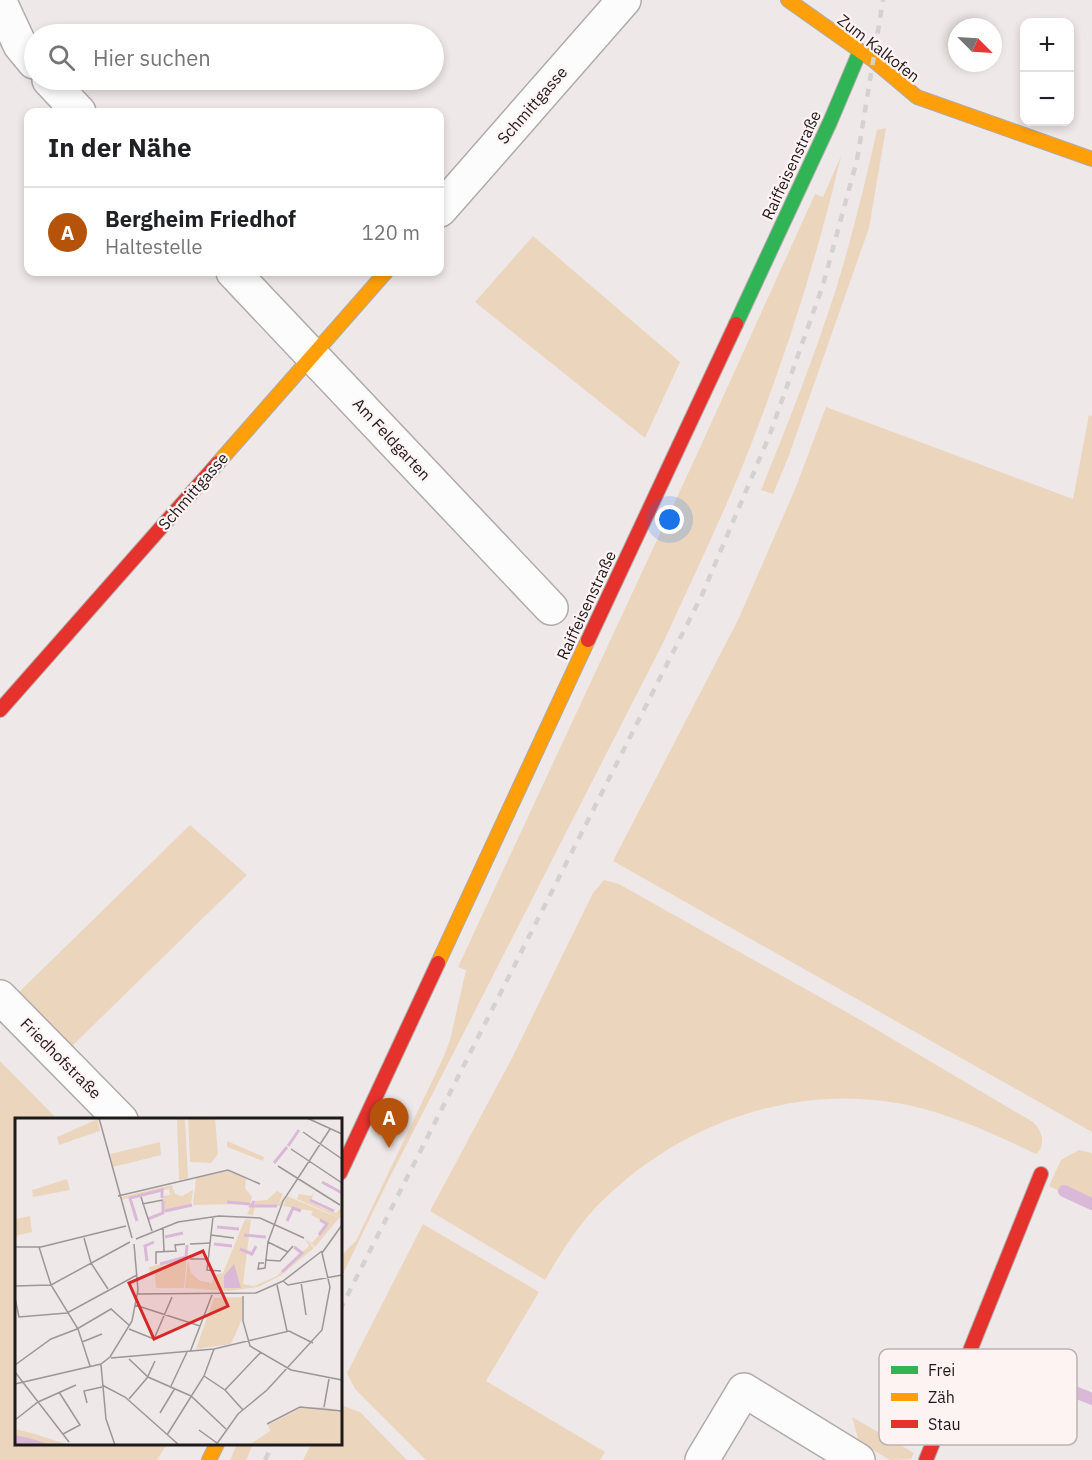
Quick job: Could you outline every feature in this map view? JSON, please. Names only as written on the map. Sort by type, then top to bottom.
[{"type":"street","name":"Schmittgasse","points":[[444,205],[624,0]]},
{"type":"street","name":"Zum Kalkofen","points":[[788,0],[860,51],[917,97],[1092,159]]},
{"type":"street","points":[[0,2],[24,50]]},
{"type":"street","name":"Raiffeisenstraße","points":[[342,1169],[830,122],[860,51]]},
{"type":"street","points":[[58,90],[75,108]]},
{"type":"street","name":"Am Feldgarten","points":[[237,276],[551,608]]},
{"type":"street","name":"Schmittgasse","points":[[0,710],[382,276]]},
{"type":"street","name":"Friedhofstraße","points":[[0,997],[120,1118]]},
{"type":"street","points":[[971,1349],[1041,1174]]},
{"type":"street","points":[[702,1460],[744,1390],[858,1460]]},
{"type":"street","points":[[209,1460],[216,1445]]},
{"type":"street","points":[[926,1460],[932,1445]]},
{"type":"shaded area","points":[[886,128],[869,228],[788,458],[773,494],[761,490],[819,340],[836,289],[877,130]]},
{"type":"shaded area","points":[[841,156],[821,236],[784,354],[756,432],[722,513],[664,641],[388,1181],[342,1276],[342,1257],[356,1241],[444,1056],[450,1040],[466,970],[458,967],[698,452],[815,194],[823,197]]},
{"type":"shaded area","points":[[533,236],[680,362],[645,438],[475,302]]},
{"type":"shaded area","points":[[826,407],[1073,499],[1089,415],[1092,416],[1092,1132],[613,861],[738,620],[796,487]]},
{"type":"shaded area","points":[[190,825],[247,875],[67,1051],[13,998]]},
{"type":"shaded area","points":[[604,880],[619,884],[857,1018],[1033,1122],[1042,1138],[1039,1150],[1036,1154],[989,1132],[908,1105],[864,1099],[820,1099],[776,1106],[734,1118],[693,1136],[655,1158],[620,1185],[588,1216],[570,1239],[545,1280],[430,1211],[512,1058],[593,893]]},
{"type":"shaded area","points":[[0,1061],[56,1118],[15,1118],[15,1445],[166,1445],[157,1460],[0,1460]]},
{"type":"shaded area","points":[[1079,1150],[1092,1153],[1092,1199],[1066,1188],[1063,1193],[1049,1186],[1061,1160]]},
{"type":"shaded area","points":[[423,1224],[539,1292],[486,1381],[605,1452],[600,1460],[426,1460],[355,1389],[347,1373]]},
{"type":"shaded area","points":[[342,1405],[360,1412],[407,1460],[303,1460],[310,1445],[342,1445]]},
{"type":"shaded area","points":[[852,1417],[879,1433],[879,1445],[900,1445],[914,1453],[911,1459],[890,1460],[859,1442]]},
{"type":"shaded area","points":[[237,1445],[253,1445],[246,1460],[230,1460]]},
{"type":"waterway","points":[[1064,1191],[1092,1204]]},
{"type":"waterway","points":[[1077,1393],[1092,1399]]},
{"type":"railway","points":[[342,1306],[702,595],[770,434],[823,285],[857,160],[883,0]]},
{"type":"railway","points":[[265,1460],[272,1445]]},
{"type":"traffic: fast","points":[[736,324],[830,122],[860,51]]},
{"type":"traffic: slow","points":[[788,0],[873,60],[917,97],[1092,159]]},
{"type":"traffic: slow","points":[[218,463],[382,276]]},
{"type":"traffic: slow","points":[[438,963],[588,640]]},
{"type":"traffic: slow","points":[[209,1460],[216,1445]]},
{"type":"traffic: jam","points":[[588,640],[736,324]]},
{"type":"traffic: jam","points":[[0,710],[218,463]]},
{"type":"traffic: jam","points":[[342,1169],[438,963]]},
{"type":"traffic: jam","points":[[971,1349],[1041,1174]]},
{"type":"traffic: jam","points":[[926,1460],[932,1445]]},
{"type":"place","name":"Bergheim Friedhof","points":[[389,1148]]}]
